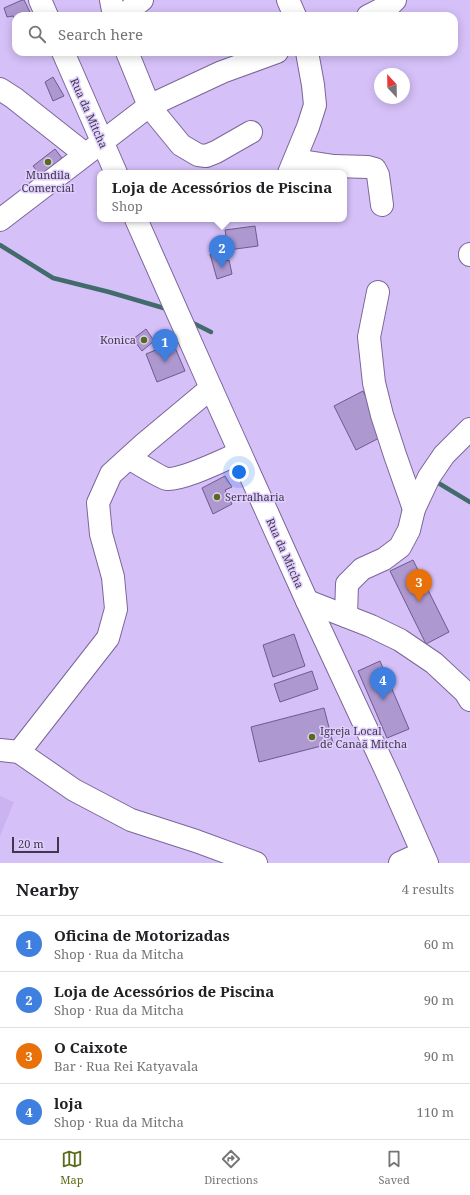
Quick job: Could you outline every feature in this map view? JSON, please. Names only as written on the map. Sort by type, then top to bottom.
[{"type":"street","points":[[40,0],[45,12]]},
{"type":"street","points":[[111,0],[113,12]]},
{"type":"street","points":[[127,12],[142,0]]},
{"type":"street","points":[[288,0],[294,12]]},
{"type":"street","points":[[376,12],[390,5],[395,0]]},
{"type":"street","name":"Rua da Mitcha","points":[[64,56],[94,148],[113,170]]},
{"type":"street","points":[[129,56],[149,106],[181,145],[198,155],[206,156],[251,132]]},
{"type":"street","points":[[0,220],[149,106],[222,72],[266,56]]},
{"type":"street","points":[[307,56],[313,85],[315,105],[292,166],[368,167],[375,169],[378,175],[382,205]]},
{"type":"street","points":[[0,89],[30,110],[94,148]]},
{"type":"street","name":"Rua da Mitcha","points":[[137,222],[307,602],[389,777],[425,858]]},
{"type":"street","points":[[378,292],[369,337],[374,383],[382,415],[414,509]]},
{"type":"street","points":[[211,388],[112,474],[98,503],[101,534],[113,577],[116,609],[108,638],[10,751],[74,790],[131,820],[196,841],[256,863]]},
{"type":"street","points":[[346,616],[347,584],[362,569],[384,559],[400,547],[409,530],[414,509],[429,477],[444,455],[470,429]]},
{"type":"street","points":[[129,458],[166,479],[177,478],[196,472],[240,453]]},
{"type":"street","points":[[307,602],[346,616],[400,640],[434,663],[468,693]]},
{"type":"street","points":[[400,863],[425,858]]},
{"type":"shaded area","points":[[0,796],[14,802],[0,836]]},
{"type":"building","points":[[24,0],[30,12],[12,12],[12,16],[7,17],[4,8]]},
{"type":"building","points":[[53,77],[64,96],[53,101],[45,82]]},
{"type":"building","name":"Mundila Comercial","points":[[55,149],[62,158],[41,176],[33,166]]},
{"type":"building","points":[[255,226],[258,246],[228,250],[225,230]]},
{"type":"building","points":[[220,252],[222,262],[229,260],[232,274],[217,279],[210,254]]},
{"type":"building","name":"Konica","points":[[146,329],[154,341],[142,351],[133,339]]},
{"type":"building","points":[[173,343],[185,371],[157,382],[146,354]]},
{"type":"building","points":[[363,391],[385,435],[356,450],[334,406]]},
{"type":"building","name":"Serralharia","points":[[225,476],[232,487],[225,490],[232,504],[213,514],[202,488]]},
{"type":"building","points":[[413,560],[449,632],[426,644],[390,571]]},
{"type":"building","points":[[294,634],[305,666],[273,677],[263,645]]},
{"type":"building","points":[[380,661],[409,729],[387,738],[358,671]]},
{"type":"building","points":[[312,671],[318,689],[280,702],[274,684]]},
{"type":"building","points":[[324,708],[333,743],[259,762],[251,727]]},
{"type":"waterway","points":[[0,245],[53,278],[167,309]]},
{"type":"waterway","points":[[189,321],[211,332]]},
{"type":"waterway","points":[[440,484],[470,502]]},
{"type":"place","name":"Mundila Comercial","points":[[48,162]]},
{"type":"place","name":"Loja de Acessórios de Piscina","points":[[222,268]]},
{"type":"place","name":"Konica","points":[[144,340]]},
{"type":"place","name":"Oficina de Motorizadas","points":[[165,362]]},
{"type":"place","name":"Serralharia","points":[[217,497]]},
{"type":"place","name":"O Caixote","points":[[419,602]]},
{"type":"place","name":"loja","points":[[383,700]]},
{"type":"place","name":"Igreja Local de Canaã Mitcha","points":[[312,737]]}]
